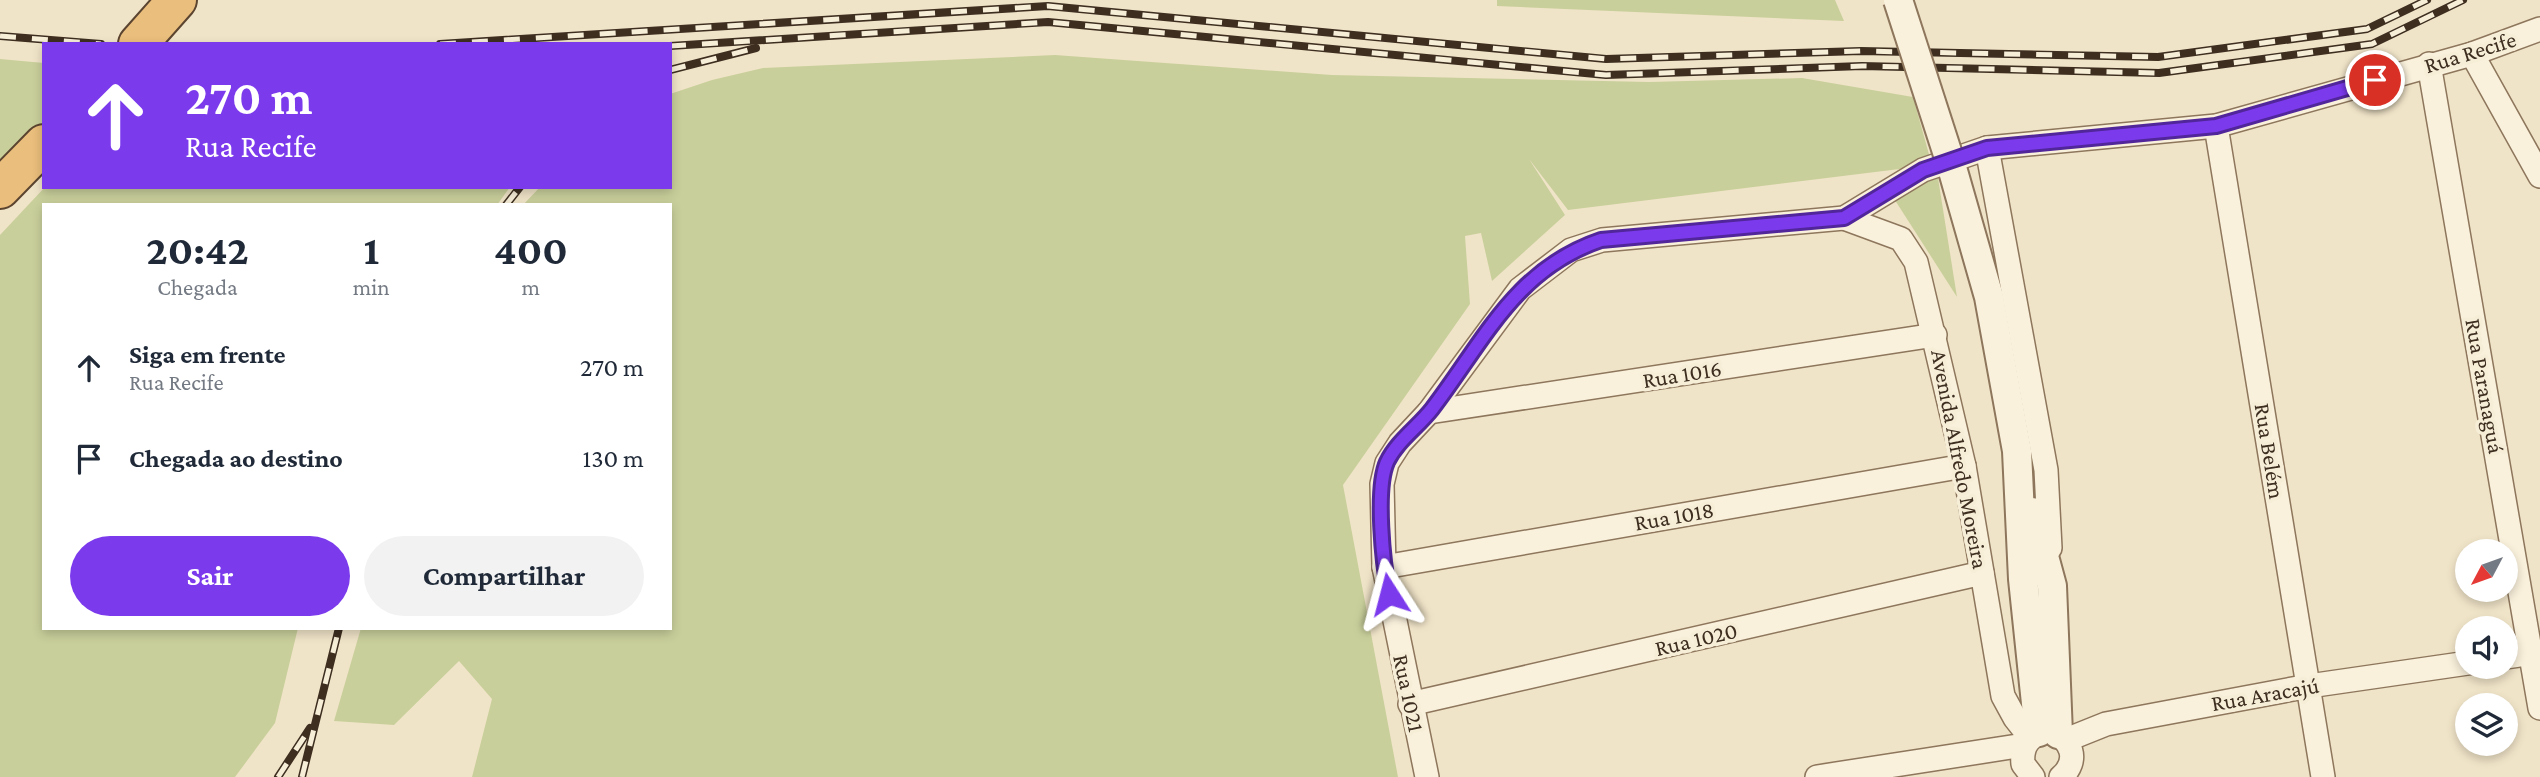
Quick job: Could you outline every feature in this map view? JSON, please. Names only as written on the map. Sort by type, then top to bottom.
[{"type":"highway","points":[[140,42],[177,0]]},
{"type":"highway","points":[[0,190],[42,146]]},
{"type":"street","name":"Avenida Alfredo Moreira","points":[[1898,0],[1972,233],[1989,298],[2018,457],[2052,586]]},
{"type":"street","name":"Rua Recife","points":[[1844,218],[1923,170],[1987,148],[2216,126],[2428,64],[2472,54],[2540,29]]},
{"type":"street","points":[[2472,54],[2540,176]]},
{"type":"street","name":"Rua Paranaguá","points":[[2428,64],[2536,653],[2540,708]]},
{"type":"street","name":"Rua Belém","points":[[2216,126],[2323,777]]},
{"type":"street","name":"Avenida Alfredo Moreira","points":[[1987,148],[2046,470],[2052,586],[2053,750]]},
{"type":"street","name":"Avenida Alfredo Moreira","points":[[1844,218],[1901,239],[1916,262],[1964,466],[2003,696],[2053,750]]},
{"type":"street","name":"Rua 1021","points":[[1427,777],[1384,567],[1382,484],[1387,463],[1400,443],[1429,412],[1520,289],[1571,250],[1601,240],[1844,218]]},
{"type":"street","name":"Rua 1016","points":[[1429,412],[1935,335]]},
{"type":"street","name":"Avenida Alfredo Moreira","points":[[2018,457],[2023,579],[2053,750]]},
{"type":"street","name":"Rua 1018","points":[[1384,567],[1964,466]]},
{"type":"street","name":"Rua 1020","points":[[1410,704],[1982,573]]},
{"type":"street","points":[[2518,655],[2536,653]]},
{"type":"street","name":"Rua Aracajú","points":[[1817,777],[2053,750],[2106,724],[2309,686],[2455,665]]},
{"type":"street","points":[[2033,777],[2023,764],[2053,750]]},
{"type":"green space","points":[[1497,0],[1835,0],[1844,21],[1497,6]]},
{"type":"green space","points":[[1055,55],[1332,75],[1649,82],[1802,78],[1913,97],[1932,165],[1568,210],[1529,159],[1565,215],[1492,281],[1481,233],[1465,236],[1470,304],[1343,485],[1398,777],[472,777],[492,699],[459,661],[394,725],[334,721],[360,630],[672,630],[672,203],[525,203],[538,189],[672,189],[672,93],[712,80],[763,68]]},
{"type":"green space","points":[[0,59],[42,63],[42,135],[0,174]]},
{"type":"green space","points":[[1938,178],[1957,297],[1891,194]]},
{"type":"green space","points":[[43,189],[509,189],[498,203],[42,203],[42,630],[298,630],[275,723],[235,777],[0,777],[0,235]]},
{"type":"railway","points":[[472,42],[1048,6],[1606,59],[1861,51],[2158,57],[2367,29],[2427,0]]},
{"type":"railway","points":[[672,46],[1048,22],[1606,75],[1862,66],[2159,73],[2372,44],[2463,0]]},
{"type":"railway","points":[[0,36],[76,42]]},
{"type":"railway","points":[[672,69],[756,48]]},
{"type":"railway","points":[[508,203],[518,189]]},
{"type":"railway","points":[[302,777],[339,630]]},
{"type":"railway","points":[[278,777],[310,728]]},
{"type":"route","points":[[1389,594],[1384,567],[1382,484],[1387,463],[1400,443],[1429,412],[1520,289],[1571,250],[1601,240],[1844,218],[1923,170],[1987,148],[2216,126],[2375,80]]}]
